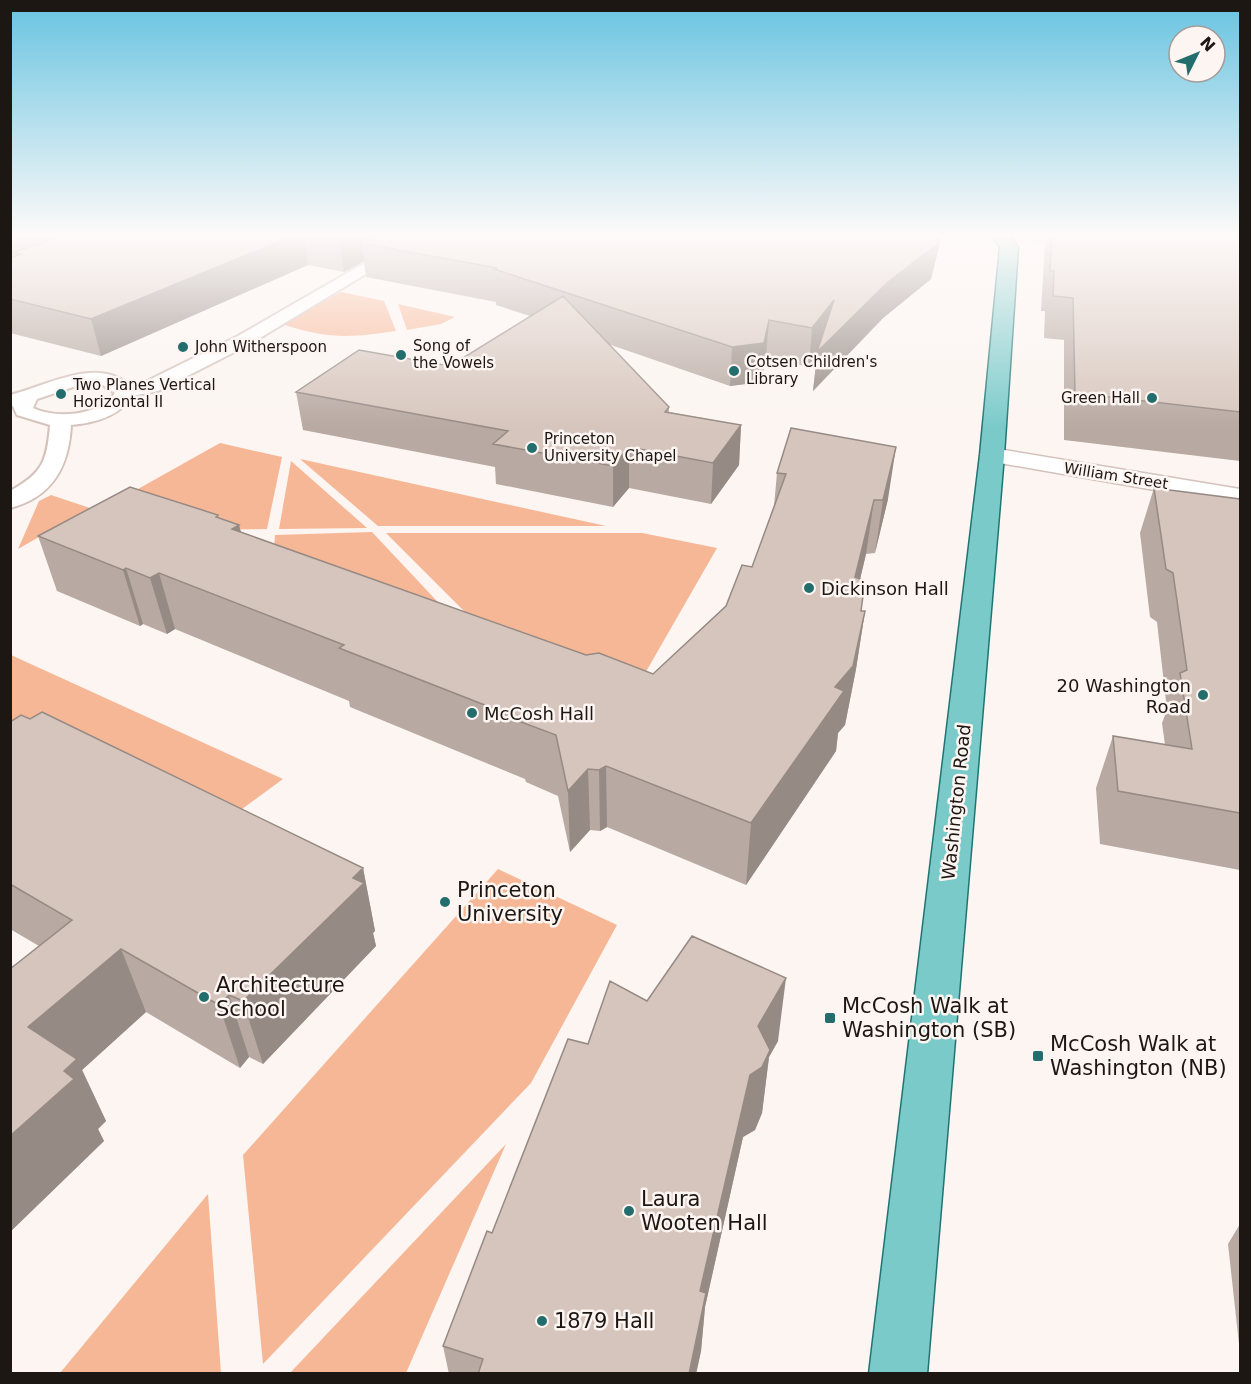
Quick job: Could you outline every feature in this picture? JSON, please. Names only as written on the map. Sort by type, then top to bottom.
[{"type":"main road","name":"Washington Road","points":[[898,1374],[992,455],[1005,299]]},
{"type":"street","name":"William Street","points":[[992,455],[1240,497]]},
{"type":"lane","points":[[125,392],[123,399],[115,406],[102,412],[61,420],[32,416],[24,411],[19,399],[52,386],[86,380],[114,383],[125,392],[152,387],[244,340],[315,299]]},
{"type":"lane","points":[[10,501],[46,479],[56,466],[61,420]]},
{"type":"shaded area","points":[[329,299],[372,299],[384,301],[396,331],[339,336],[282,324]]},
{"type":"shaded area","points":[[398,304],[455,317],[441,324],[407,330]]},
{"type":"shaded area","points":[[220,443],[282,457],[267,529],[181,530],[113,503]]},
{"type":"shaded area","points":[[300,459],[606,526],[378,526]]},
{"type":"shaded area","points":[[291,461],[367,528],[279,529]]},
{"type":"shaded area","points":[[51,495],[90,508],[18,549],[39,501]]},
{"type":"shaded area","points":[[372,532],[466,632],[273,564],[275,535]]},
{"type":"shaded area","points":[[386,533],[642,533],[717,548],[632,696],[496,643]]},
{"type":"shaded area","points":[[11,655],[283,779],[205,836],[11,789]]},
{"type":"shaded area","points":[[498,869],[617,925],[531,1083],[263,1364],[243,1155]]},
{"type":"shaded area","points":[[506,1144],[406,1373],[290,1373]]},
{"type":"shaded area","points":[[208,1194],[221,1373],[60,1373]]},
{"type":"building","points":[[10,299],[140,299],[91,319]]},
{"type":"building","points":[[559,299],[565,299],[669,407],[665,412],[741,425],[713,463],[629,447],[613,466],[493,444],[508,431],[296,392],[359,350],[450,366]]},
{"type":"building","points":[[584,299],[871,299],[817,352],[834,300],[812,328],[769,320],[764,343],[732,347]]},
{"type":"building","points":[[1073,299],[1240,299],[1240,412],[1075,393]]},
{"type":"building","points":[[791,428],[896,447],[883,500],[874,500],[855,577],[865,581],[861,611],[865,611],[853,666],[835,687],[844,691],[751,823],[606,766],[599,770],[588,769],[568,791],[556,735],[339,648],[344,645],[159,573],[150,578],[126,568],[123,570],[38,536],[130,487],[218,515],[216,517],[239,525],[232,529],[586,655],[599,653],[653,674],[726,606],[742,565],[752,567],[786,474],[777,473]]},
{"type":"building","points":[[1154,488],[1240,499],[1240,813],[1118,791],[1113,736],[1192,749],[1180,673],[1187,670],[1173,573],[1166,569]]},
{"type":"building","name":"Architecture School","points":[[42,712],[363,868],[353,878],[364,883],[243,1001],[229,995],[219,1005],[121,949],[28,1027],[77,1059],[64,1071],[74,1079],[10,1136],[10,969],[72,920],[10,884],[10,722],[21,715],[30,719]]},
{"type":"building","points":[[692,936],[786,978],[758,1026],[770,1050],[762,1067],[750,1075],[700,1291],[706,1293],[689,1374],[478,1374],[483,1359],[443,1346],[487,1231],[492,1233],[568,1039],[588,1044],[610,981],[647,1001]]},
{"type":"place","name":"John Witherspoon","points":[[183,347]]},
{"type":"place","name":"Song of the Vowels","points":[[401,355]]},
{"type":"place","name":"Cotsen Children's Library","points":[[734,371]]},
{"type":"place","name":"Two Planes Vertical Horizontal II","points":[[61,394]]},
{"type":"place","name":"Green Hall","points":[[1152,398]]},
{"type":"place","name":"Princeton University Chapel","points":[[532,448]]},
{"type":"place","name":"Dickinson Hall","points":[[809,588]]},
{"type":"place","name":"20 Washington Road","points":[[1203,695]]},
{"type":"place","name":"McCosh Hall","points":[[472,713]]},
{"type":"place","name":"Princeton University","points":[[445,902]]},
{"type":"place","name":"Architecture School","points":[[204,997]]},
{"type":"place","name":"McCosh Walk at Washington (SB)","points":[[830,1018]]},
{"type":"place","name":"McCosh Walk at Washington (NB)","points":[[1038,1056]]},
{"type":"place","name":"Laura Wooten Hall","points":[[629,1211]]},
{"type":"place","name":"1879 Hall","points":[[542,1321]]}]
